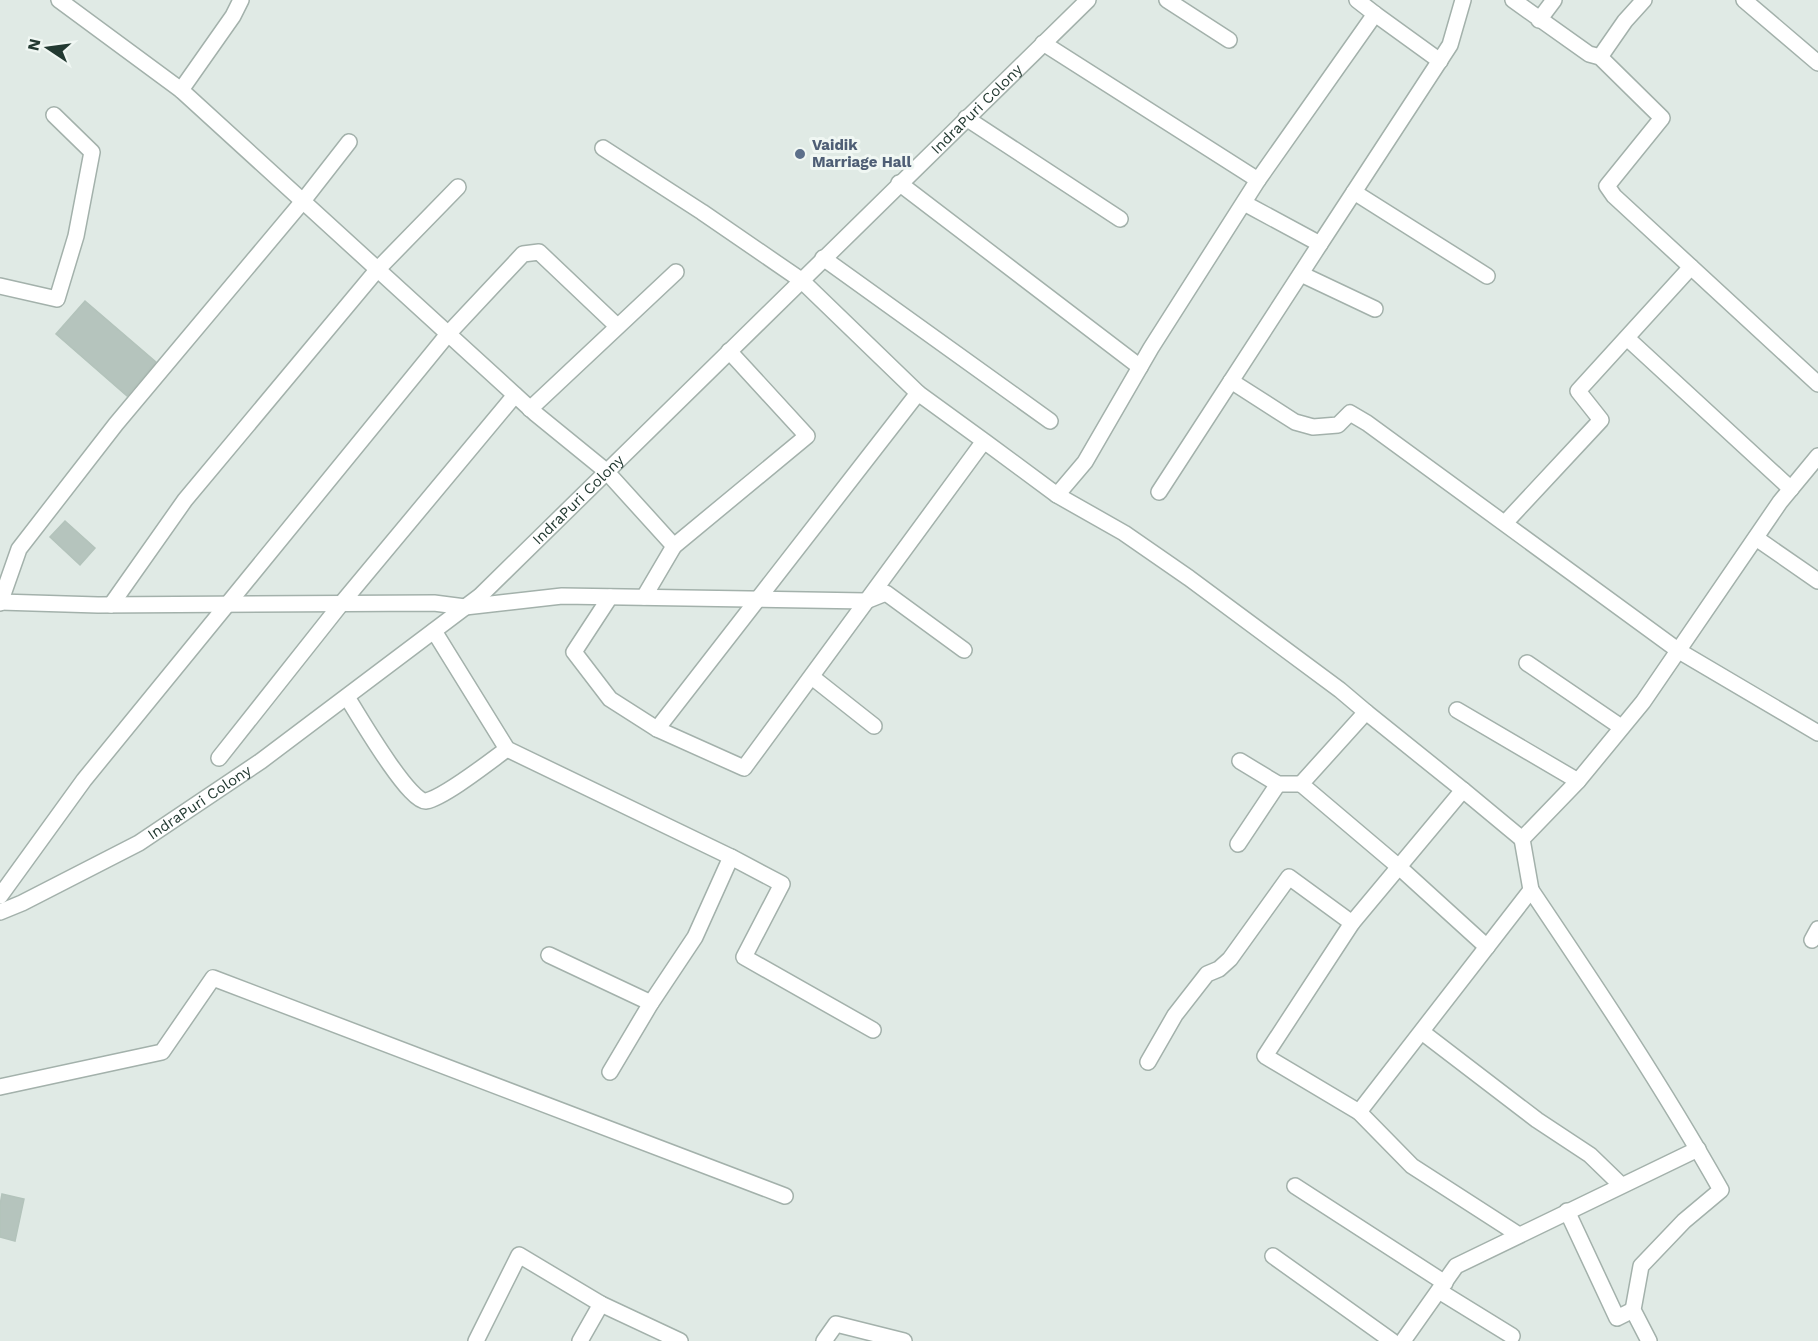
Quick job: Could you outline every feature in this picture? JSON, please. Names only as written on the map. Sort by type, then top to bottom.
[{"type":"street","points":[[59,0],[181,90],[515,396],[606,471],[674,546]]},
{"type":"street","points":[[181,90],[242,0]]},
{"type":"street","name":"IndraPuri Colony","points":[[0,912],[139,843],[261,761],[480,596],[1088,0]]},
{"type":"street","points":[[1167,0],[1229,40]]},
{"type":"street","points":[[1357,0],[1440,61]]},
{"type":"street","points":[[1159,492],[1450,45],[1463,0]]},
{"type":"street","points":[[1513,0],[1589,54],[1600,57],[1662,118],[1606,186],[1614,196],[1818,384]]},
{"type":"street","points":[[1539,20],[1554,0]]},
{"type":"street","points":[[1600,57],[1625,21],[1644,0]]},
{"type":"street","points":[[1744,0],[1818,63]]},
{"type":"street","points":[[1057,495],[1085,462],[1140,366],[1258,180],[1375,14]]},
{"type":"street","points":[[1043,43],[1258,180]]},
{"type":"street","points":[[0,286],[57,299],[76,236],[92,152],[54,116]]},
{"type":"street","points":[[966,118],[1120,219]]},
{"type":"street","points":[[349,142],[303,201],[116,424],[20,549],[0,602],[111,605],[434,603],[465,607],[562,596],[866,601],[886,593],[964,650]]},
{"type":"street","points":[[603,148],[801,280],[918,393],[1057,495],[1124,534],[1189,578],[1340,690],[1522,839],[1531,890],[1583,967],[1698,1149],[1721,1190],[1684,1221],[1641,1266],[1633,1310],[1649,1341]]},
{"type":"street","points":[[899,183],[1140,366]]},
{"type":"street","points":[[111,605],[185,500],[377,270],[458,187]]},
{"type":"street","points":[[1354,192],[1487,276]]},
{"type":"street","points":[[1244,203],[1320,244]]},
{"type":"street","points":[[0,896],[84,780],[227,604],[447,334],[523,254],[539,252],[617,326]]},
{"type":"street","points":[[823,258],[1050,421]]},
{"type":"street","points":[[1505,524],[1601,420],[1578,391],[1691,267]]},
{"type":"street","points":[[530,409],[676,272]]},
{"type":"street","points":[[1301,274],[1375,309]]},
{"type":"street","points":[[1627,338],[1791,489]]},
{"type":"street","points":[[644,597],[674,546],[807,436],[729,351]]},
{"type":"street","points":[[1231,381],[1295,422],[1313,427],[1338,425],[1350,413],[1367,423],[1678,651],[1818,733]]},
{"type":"street","points":[[657,729],[918,393]]},
{"type":"street","points":[[219,758],[341,604],[515,396]]},
{"type":"street","points":[[610,597],[574,652],[610,699],[657,729],[744,768],[984,441]]},
{"type":"street","points":[[1522,839],[1578,781],[1643,702],[1756,538],[1818,456]]},
{"type":"street","points":[[1756,538],[1818,581]]},
{"type":"street","points":[[434,631],[507,749],[782,884],[744,957],[873,1030]]},
{"type":"street","points":[[1527,663],[1621,727]]},
{"type":"street","points":[[812,677],[874,726]]},
{"type":"street","points":[[347,697],[405,787],[419,800],[424,801],[439,796],[507,749]]},
{"type":"street","points":[[1457,710],[1578,781]]},
{"type":"street","points":[[1301,784],[1366,712]]},
{"type":"street","points":[[1240,761],[1278,784],[1301,784],[1399,867],[1487,947]]},
{"type":"street","points":[[1238,844],[1278,784]]},
{"type":"street","points":[[1463,790],[1352,923],[1265,1056],[1359,1112],[1412,1166],[1519,1235]]},
{"type":"street","points":[[610,1072],[695,937],[731,857]]},
{"type":"street","points":[[1148,1062],[1175,1016],[1207,974],[1220,969],[1230,959],[1289,878],[1352,923]]},
{"type":"street","points":[[1359,1112],[1531,890]]},
{"type":"street","points":[[549,955],[651,1004]]},
{"type":"street","points":[[0,1087],[162,1052],[213,978],[785,1196]]},
{"type":"street","points":[[1422,1032],[1537,1120],[1590,1155],[1621,1185]]},
{"type":"street","points":[[1403,1341],[1456,1266],[1698,1149]]},
{"type":"street","points":[[1295,1186],[1512,1336]]},
{"type":"street","points":[[1567,1211],[1617,1318],[1633,1310]]},
{"type":"street","points":[[476,1341],[519,1255],[601,1304],[680,1341]]},
{"type":"street","points":[[1273,1256],[1392,1341]]},
{"type":"street","points":[[580,1341],[601,1304]]},
{"type":"street","points":[[824,1341],[836,1324],[894,1340]]},
{"type":"building","points":[[85,301],[156,362],[127,396],[56,334]]},
{"type":"building","points":[[65,521],[95,548],[80,565],[50,537]]},
{"type":"building","points":[[2,1194],[24,1199],[15,1241],[0,1237]]},
{"type":"place","name":"Vaidik Marriage Hall","points":[[800,154]]}]
